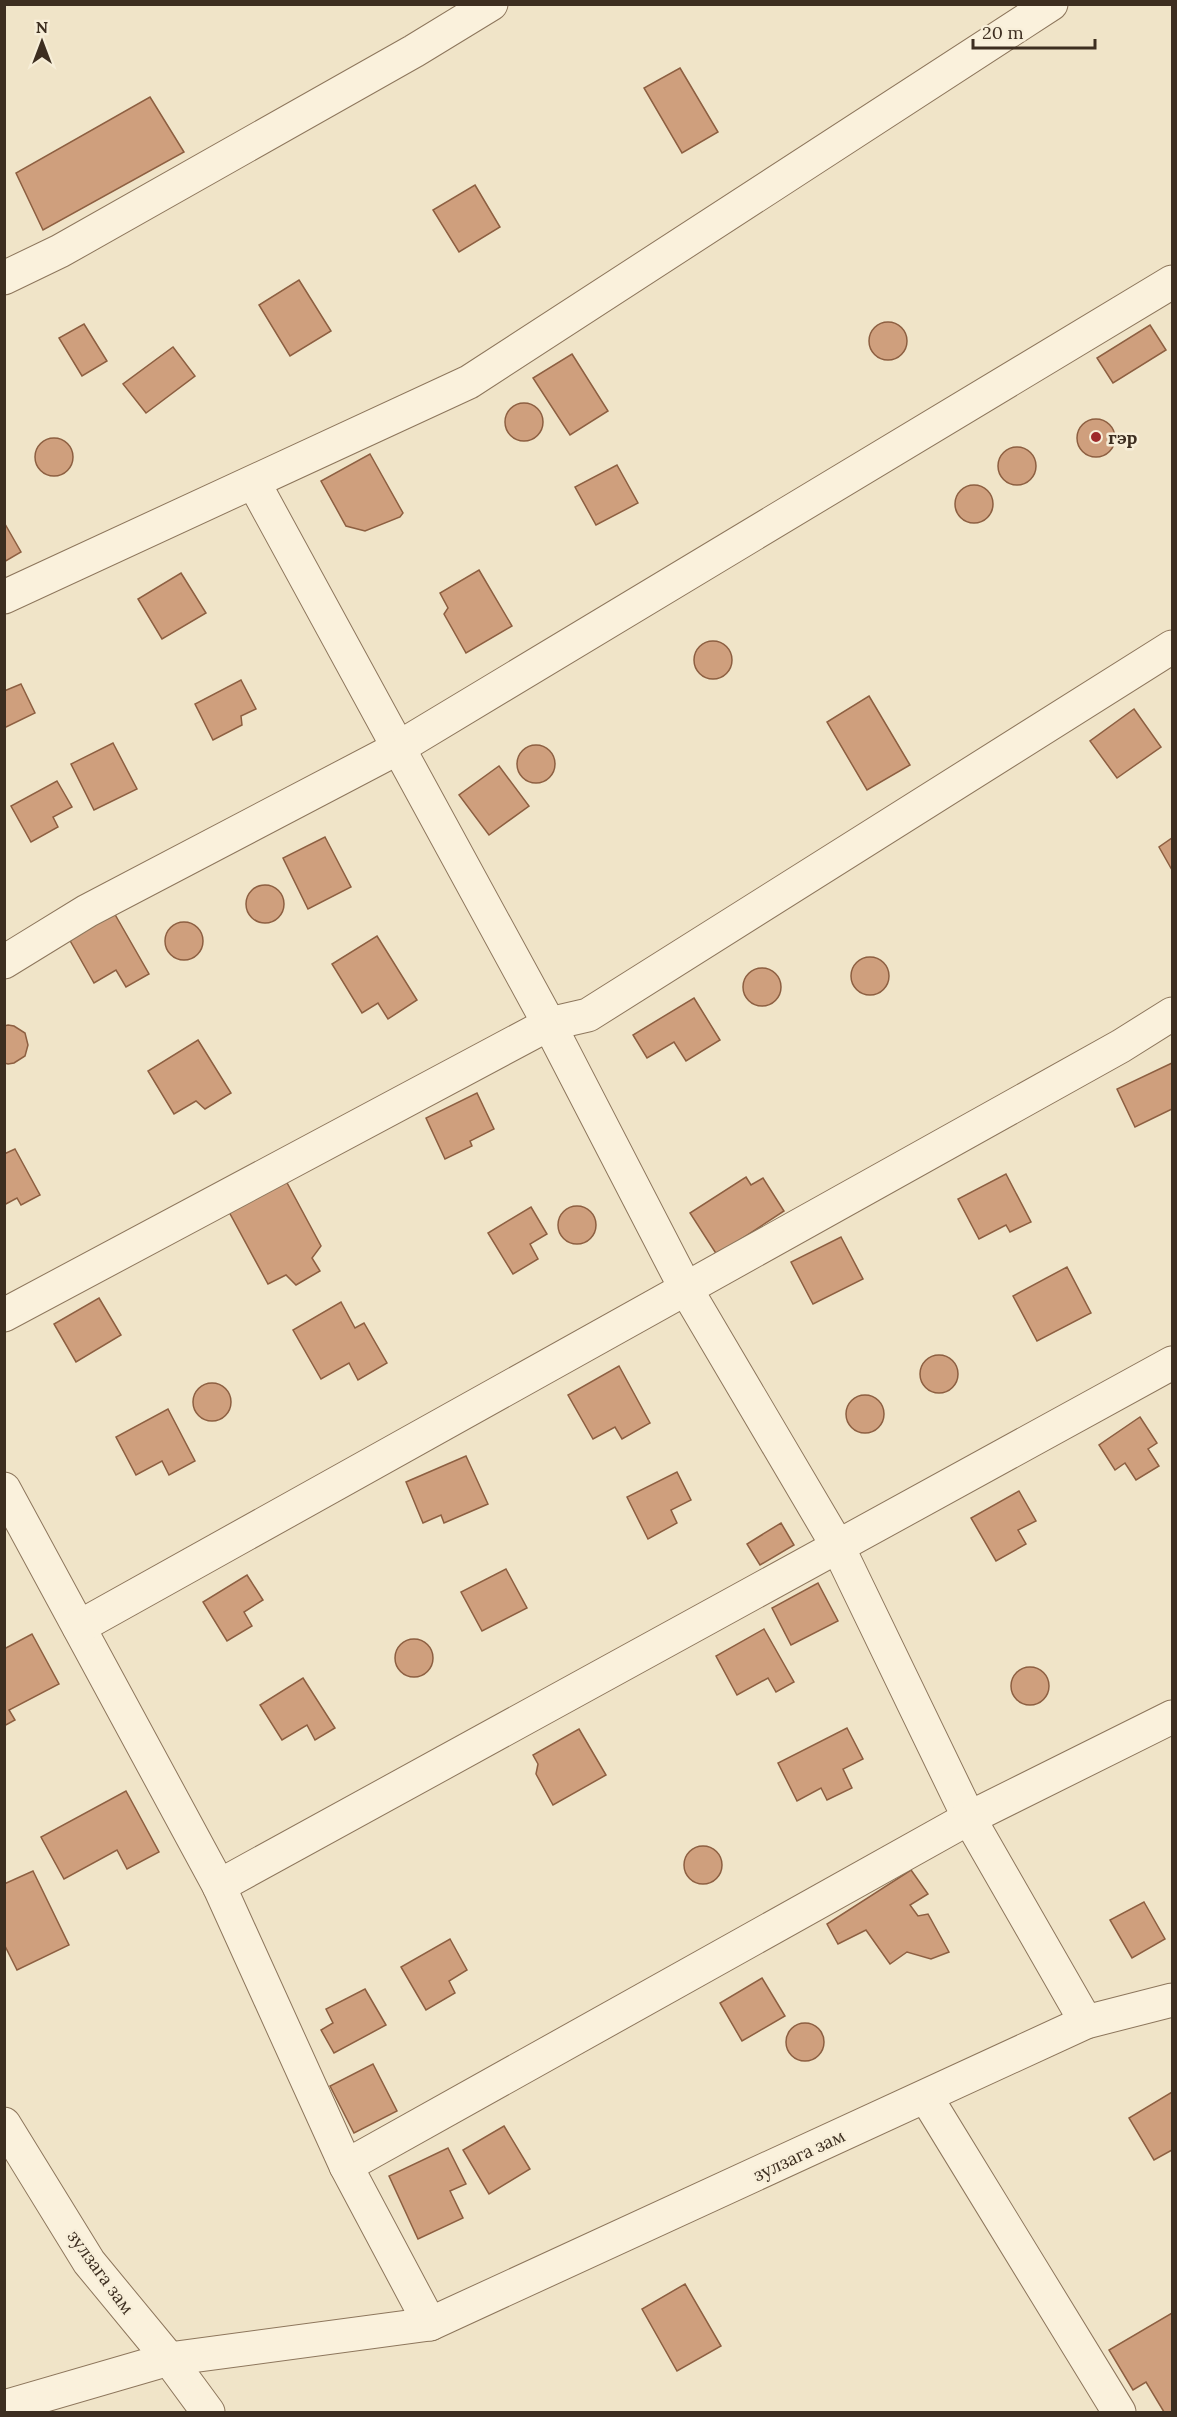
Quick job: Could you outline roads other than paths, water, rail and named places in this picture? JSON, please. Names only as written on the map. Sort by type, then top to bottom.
[{"type":"street","points":[[4,278],[60,251],[414,51],[491,4]]},
{"type":"street","points":[[4,597],[469,382],[1051,4]]},
{"type":"street","points":[[4,962],[87,911],[398,748],[1173,282]]},
{"type":"street","points":[[254,483],[549,1024],[687,1289],[837,1545],[969,1818],[1086,2022]]},
{"type":"street","points":[[4,1315],[549,1024],[588,1015],[1173,647]]},
{"type":"street","points":[[80,1627],[1121,1046],[1173,1014]]},
{"type":"street","points":[[219,1886],[837,1545],[1173,1363]]},
{"type":"street","points":[[4,1489],[219,1886],[346,2166],[430,2324]]},
{"type":"street","points":[[346,2166],[969,1818],[1173,1717]]},
{"type":"street","name":"зулзага зам","points":[[4,2407],[169,2359],[430,2324],[1086,2022],[1173,2000]]},
{"type":"street","points":[[926,2097],[1119,2412]]},
{"type":"street","name":"зулзага зам","points":[[4,2124],[89,2262],[169,2359],[208,2412]]},
{"type":"place","name":"гэр","points":[[1096,437]]}]
